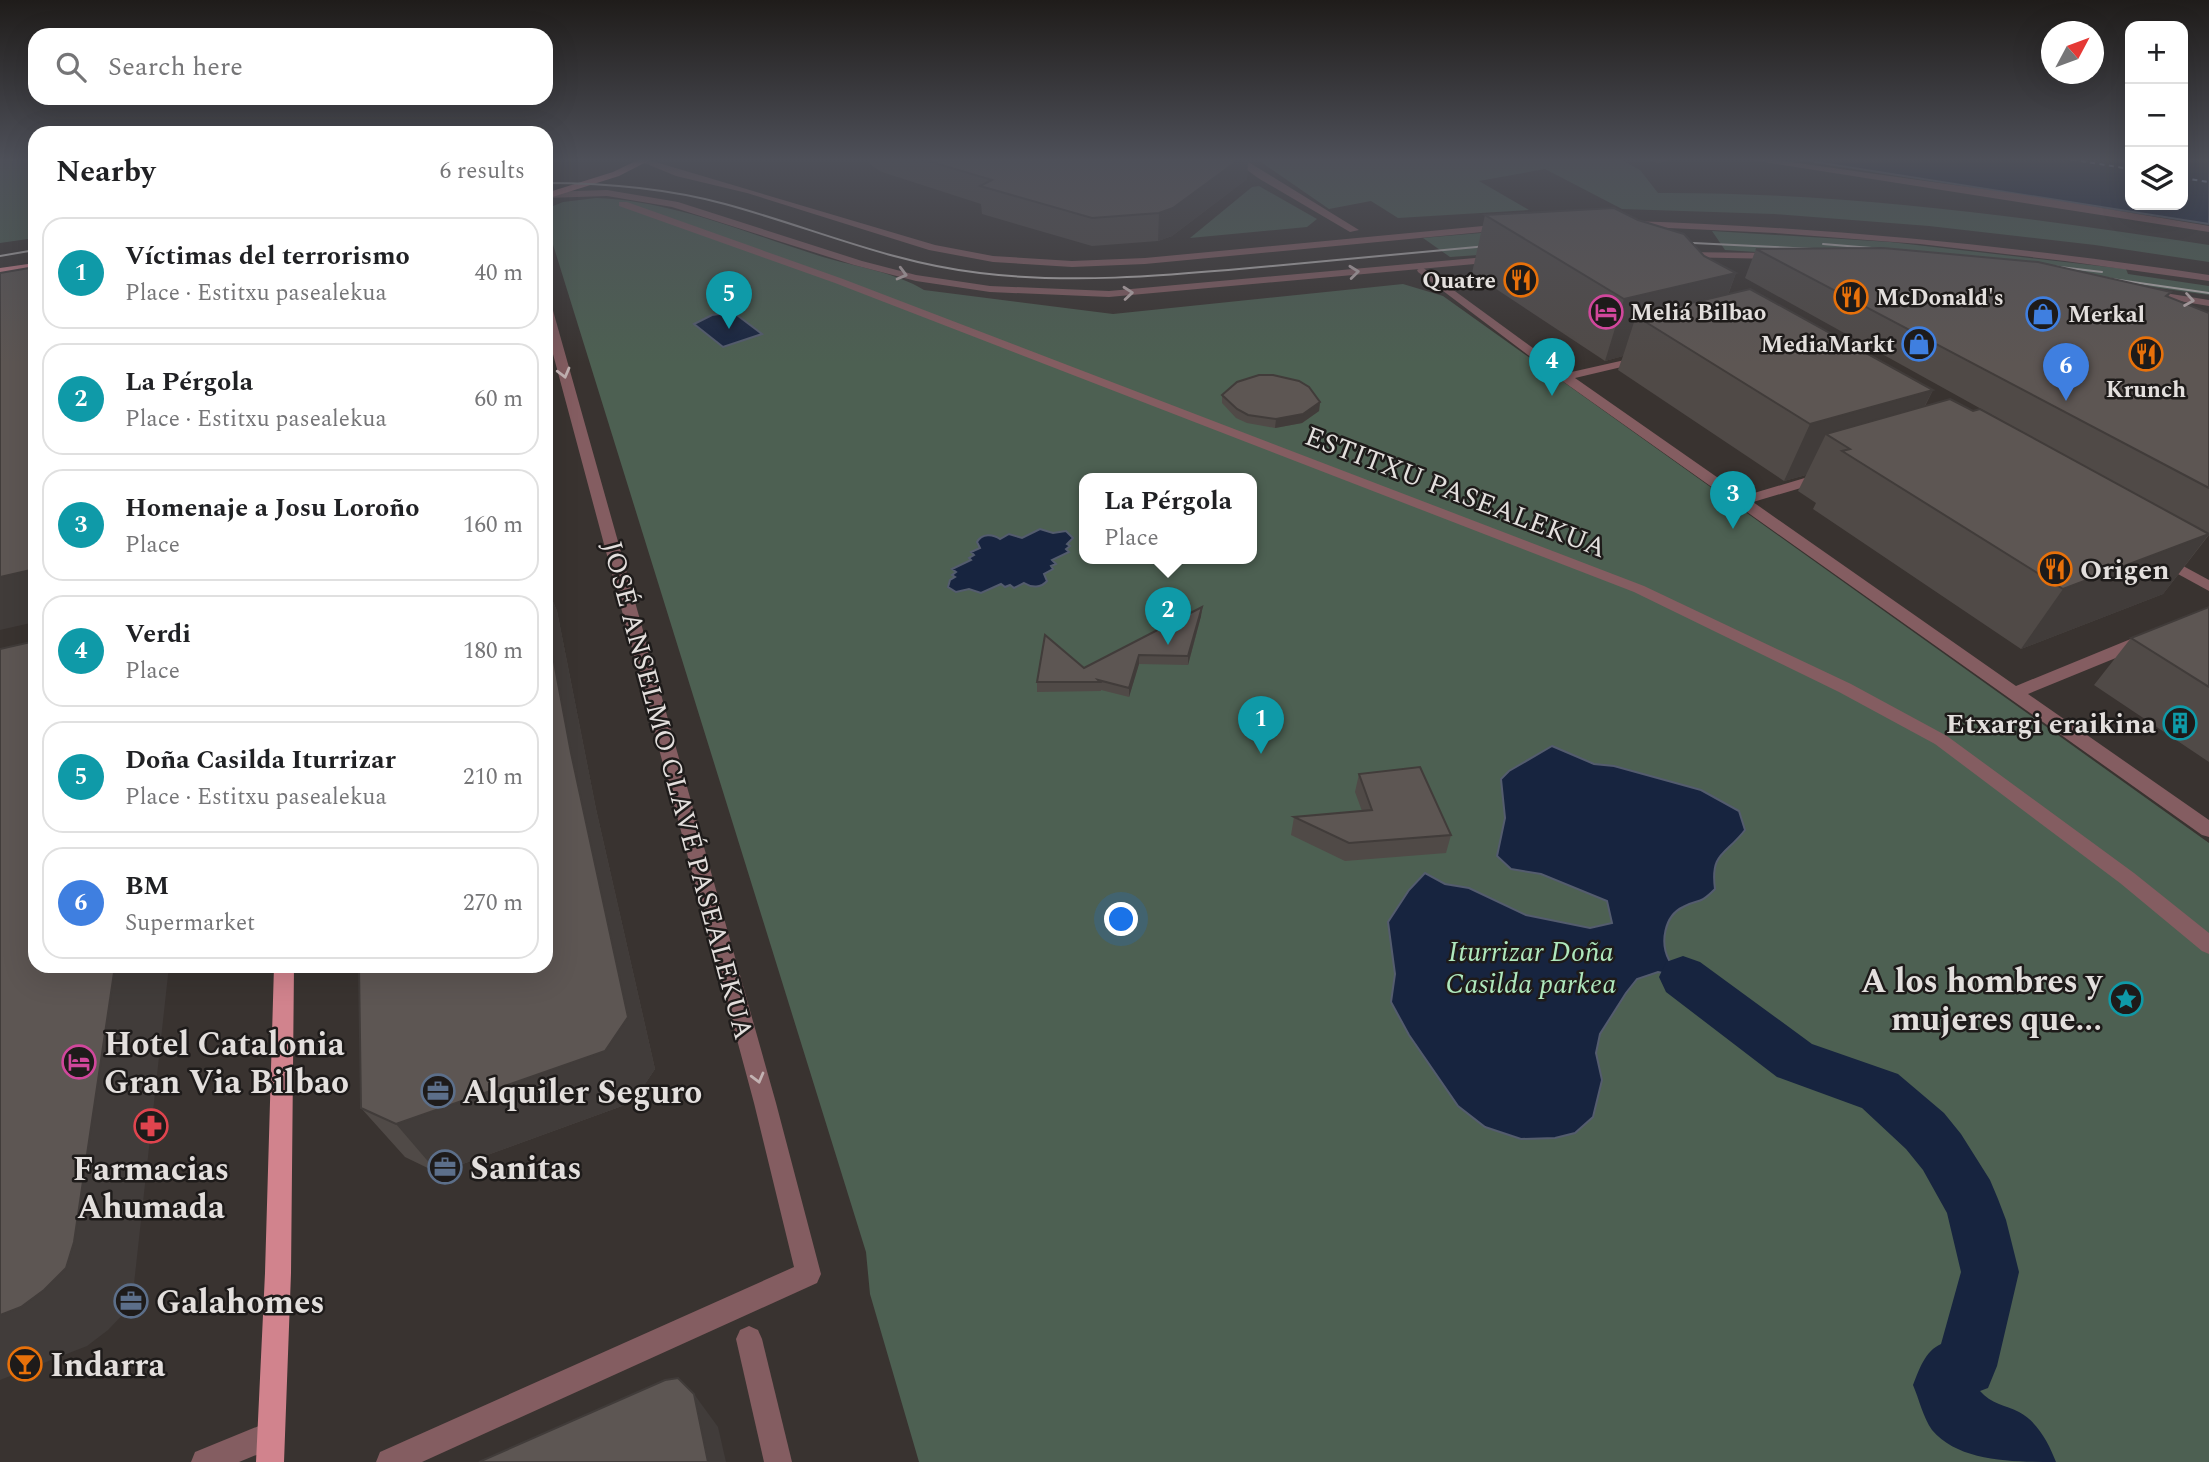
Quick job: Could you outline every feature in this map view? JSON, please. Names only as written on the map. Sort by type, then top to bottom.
[{"type":"main road","points":[[0,271],[28,267]]},
{"type":"main road","points":[[0,283],[28,278]]},
{"type":"main road","points":[[270,1448],[278,1273],[284,973]]},
{"type":"street","name":"ESTITXU PASEALEKUA","points":[[686,226],[839,281],[1639,589],[1706,620],[1844,688],[1941,740],[2127,878],[2209,945]]},
{"type":"street","points":[[743,226],[858,263],[916,278],[990,289],[1109,294],[1510,258]]},
{"type":"street","points":[[862,226],[933,248],[993,259],[1072,264],[1145,261],[1508,226]]},
{"type":"street","points":[[1348,226],[1354,230]]},
{"type":"street","points":[[1698,226],[1762,228],[1984,247],[2209,278]]},
{"type":"street","points":[[1660,254],[1793,257]]},
{"type":"street","points":[[1422,270],[1565,377],[2209,830]]},
{"type":"street","points":[[2134,292],[2209,303]]},
{"type":"street","name":"JOSÉ ANSELMO CLAVÉ PASEALEKUA","points":[[390,1462],[808,1274],[765,1103],[553,332]]},
{"type":"street","points":[[1565,377],[1656,355]]},
{"type":"street","points":[[1742,501],[1836,473]]},
{"type":"street","points":[[2148,551],[2209,586]]},
{"type":"street","points":[[2014,693],[2160,633]]},
{"type":"street","points":[[749,1339],[778,1462]]},
{"type":"street","points":[[205,1462],[270,1448]]},
{"type":"green space","points":[[0,226],[28,226],[28,239],[0,243]]},
{"type":"green space","name":"Iturrizar Doña Casilda parkea","points":[[553,226],[730,226],[823,257],[888,274],[924,290],[1113,314],[1403,284],[1443,296],[2209,843],[2209,1462],[919,1462],[870,1294],[866,1252],[553,245]]},
{"type":"green space","points":[[1204,226],[1308,226],[1307,227],[1190,238]]},
{"type":"green space","points":[[1931,226],[2080,226],[2209,245],[2209,262],[2095,245]]},
{"type":"green space","points":[[1537,228],[1564,249],[1450,257],[1423,238]]},
{"type":"green space","points":[[1712,231],[1890,242],[2126,269],[2128,274],[2209,286],[2209,295],[2028,273],[1725,250]]},
{"type":"water","points":[[733,312],[762,334],[723,347],[694,324],[712,315]]},
{"type":"water","points":[[1040,529],[1053,533],[1066,531],[1073,538],[1067,544],[1070,546],[1066,549],[1069,552],[1052,560],[1056,564],[1044,574],[1047,581],[1042,585],[1024,583],[1014,588],[1001,584],[981,593],[969,589],[956,592],[948,587],[950,580],[955,577],[952,575],[956,572],[952,569],[971,560],[969,558],[974,555],[971,552],[980,548],[977,542],[982,537],[991,535],[1000,539],[1009,534],[1022,538]]},
{"type":"water","points":[[1552,746],[1594,764],[1614,766],[1701,790],[1739,811],[1745,830],[1717,861],[1715,889],[1702,900],[1677,911],[1668,923],[1664,938],[1666,953],[1683,977],[1658,972],[1637,979],[1600,1034],[1596,1053],[1602,1080],[1593,1117],[1575,1133],[1555,1138],[1521,1139],[1485,1127],[1458,1106],[1409,1035],[1391,1002],[1395,974],[1388,922],[1409,890],[1425,873],[1445,884],[1469,888],[1526,915],[1590,928],[1612,923],[1607,901],[1541,874],[1511,869],[1497,856],[1505,818],[1501,779],[1509,771]]},
{"type":"building","points":[[1504,226],[1658,226],[1684,234],[1704,256],[1736,273],[1624,299]]},
{"type":"building","points":[[1883,248],[2038,262],[2171,292],[2166,296],[2209,313],[2209,488],[1756,249]]},
{"type":"building","points":[[28,268],[28,571],[0,577],[0,273]]},
{"type":"building","points":[[1750,289],[1933,390],[1810,424],[1636,316]]},
{"type":"building","points":[[1259,375],[1299,381],[1309,387],[1320,402],[1303,414],[1276,419],[1248,415],[1222,395],[1237,382]]},
{"type":"building","points":[[1950,399],[1973,411],[1980,409],[2209,534],[2063,589],[1842,451],[1850,449],[1826,434]]},
{"type":"building","points":[[1202,607],[1188,656],[1139,655],[1129,688],[1098,680],[1100,682],[1037,682],[1045,635],[1084,668]]},
{"type":"building","points":[[2209,607],[2209,687],[2131,638]]},
{"type":"building","points":[[28,643],[28,973],[114,973],[74,1242],[66,1268],[44,1290],[21,1307],[0,1315],[0,649]]},
{"type":"building","points":[[553,657],[628,1017],[605,1051],[396,1124],[361,1108],[359,973],[553,973]]},
{"type":"building","points":[[1420,767],[1451,835],[1349,843],[1294,817],[1372,810],[1359,774]]},
{"type":"building","points":[[678,1378],[694,1394],[708,1462],[479,1462],[665,1380]]},
{"type":"waterway","points":[[1683,977],[1795,1061],[1880,1091],[1925,1131],[1942,1152],[1970,1199],[1978,1220],[1990,1272],[1966,1366],[1955,1369],[1944,1385],[1953,1407],[1969,1426],[2000,1436],[2024,1462]]},
{"type":"tram line","points":[[798,226],[883,253],[947,268],[1048,278],[1149,276],[1498,245]]},
{"type":"tram line","points":[[1673,242],[1834,250]]},
{"type":"tram line","points":[[1823,244],[1896,250]]},
{"type":"tram line","points":[[0,256],[28,251]]},
{"type":"tram line","points":[[2043,265],[2102,272]]},
{"type":"tram line","points":[[2091,276],[2209,293]]},
{"type":"place","name":"Quatre","points":[[1521,280]]},
{"type":"place","name":"McDonald's","points":[[1851,297]]},
{"type":"place","name":"Meliá Bilbao","points":[[1606,312]]},
{"type":"place","name":"Merkal","points":[[2043,314]]},
{"type":"place","name":"Doña Casilda Iturrizar","points":[[729,329]]},
{"type":"place","name":"MediaMarkt","points":[[1919,344]]},
{"type":"place","name":"Krunch","points":[[2146,354]]},
{"type":"place","name":"Verdi","points":[[1552,396]]},
{"type":"place","name":"BM","points":[[2066,401]]},
{"type":"place","name":"Homenaje a Josu Loroño","points":[[1733,529]]},
{"type":"place","name":"Origen","points":[[2055,569]]},
{"type":"place","name":"La Pérgola","points":[[1168,645]]},
{"type":"place","name":"Etxargi eraikina","points":[[2180,723]]},
{"type":"place","name":"Víctimas del terrorismo","points":[[1261,754]]},
{"type":"place","name":"A los hombres y mujeres que...","points":[[2126,999]]},
{"type":"place","name":"Hotel Catalonia Gran Via Bilbao","points":[[79,1062]]},
{"type":"place","name":"Alquiler Seguro","points":[[438,1091]]},
{"type":"place","name":"Farmacias Ahumada","points":[[151,1126]]},
{"type":"place","name":"Sanitas","points":[[445,1167]]},
{"type":"place","name":"Galahomes","points":[[131,1301]]},
{"type":"place","name":"Indarra","points":[[25,1364]]}]
